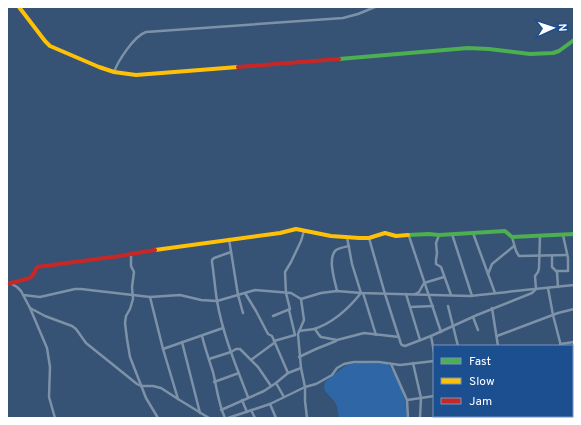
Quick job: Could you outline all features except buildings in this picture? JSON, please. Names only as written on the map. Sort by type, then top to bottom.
[{"type":"street","points":[[19,7],[50,46],[99,67],[114,72],[136,75],[468,48],[542,54],[559,51],[574,40]]},
{"type":"street","points":[[114,72],[119,60],[128,47],[141,34],[146,32],[343,18],[375,7]]},
{"type":"street","points":[[8,283],[30,278],[33,276],[37,267],[171,247],[280,233],[296,229],[331,236],[369,238],[385,233],[396,236],[408,236],[505,231],[510,237],[512,237],[514,246],[519,256],[567,255]]},
{"type":"street","points":[[304,230],[301,241],[285,272],[286,292],[290,308],[289,310],[297,334],[305,387],[307,418]]},
{"type":"street","points":[[473,233],[495,293]]},
{"type":"street","points":[[452,234],[472,296]]},
{"type":"street","points":[[556,271],[568,271],[563,234]]},
{"type":"street","points":[[512,237],[574,234]]},
{"type":"street","points":[[439,235],[436,243],[436,264],[441,266],[451,295]]},
{"type":"street","points":[[369,238],[385,294],[399,337],[402,345],[404,346],[441,332],[492,308],[532,293],[536,288],[535,276],[539,270],[540,235]]},
{"type":"street","points":[[408,236],[441,332]]},
{"type":"street","points":[[347,237],[352,264],[377,335]]},
{"type":"street","points":[[230,239],[238,295],[243,313]]},
{"type":"street","points":[[337,291],[332,268],[333,256],[337,249],[349,246]]},
{"type":"street","points":[[488,274],[492,264],[514,246]]},
{"type":"street","points":[[231,252],[212,260],[217,301],[223,328],[248,397]]},
{"type":"street","points":[[131,254],[131,265],[134,272],[132,287],[133,299],[126,316],[125,329],[130,357],[141,386],[158,418]]},
{"type":"street","points":[[552,256],[552,267],[558,276],[558,287]]},
{"type":"street","points":[[415,295],[419,292],[424,283],[444,277]]},
{"type":"street","points":[[8,283],[17,287],[23,295],[47,348],[50,366],[49,397],[55,418]]},
{"type":"street","points":[[23,295],[40,297],[75,289],[150,297],[180,295],[201,300],[217,301],[255,290],[286,292],[291,293],[301,299],[321,293],[337,291],[385,294],[472,296],[574,285]]},
{"type":"street","points":[[548,288],[560,345],[574,342]]},
{"type":"street","points":[[245,293],[268,334],[272,336],[288,373]]},
{"type":"street","points":[[251,360],[274,342],[330,322],[349,307],[362,293]]},
{"type":"street","points":[[406,294],[420,340]]},
{"type":"street","points":[[150,297],[178,400]]},
{"type":"street","points":[[297,334],[304,320],[301,299]]},
{"type":"street","points":[[410,307],[432,306]]},
{"type":"street","points":[[448,306],[458,345]]},
{"type":"street","points":[[30,308],[45,316],[72,326],[86,342],[141,386],[153,386],[160,388],[209,418]]},
{"type":"street","points":[[492,308],[498,345]]},
{"type":"street","points":[[497,336],[553,315],[574,309]]},
{"type":"street","points":[[273,316],[289,310]]},
{"type":"street","points":[[473,317],[478,330]]},
{"type":"street","points":[[163,349],[223,328]]},
{"type":"street","points":[[315,328],[318,335],[321,337],[337,340]]},
{"type":"street","points":[[300,357],[337,340],[364,333],[399,337]]},
{"type":"street","points":[[202,336],[221,410],[225,418]]},
{"type":"street","points":[[431,336],[433,347]]},
{"type":"street","points":[[182,342],[200,413]]},
{"type":"street","points":[[208,359],[240,349],[258,367],[271,386]]},
{"type":"street","points":[[228,418],[270,404],[305,387],[316,384],[332,375],[337,368],[344,364],[369,362],[400,365],[433,361]]},
{"type":"street","points":[[413,363],[421,398],[420,418]]},
{"type":"street","points":[[391,364],[407,400],[408,418]]},
{"type":"street","points":[[221,410],[264,391],[288,373],[301,368]]},
{"type":"street","points":[[214,382],[239,373]]},
{"type":"street","points":[[276,383],[284,397]]},
{"type":"street","points":[[407,400],[433,396]]},
{"type":"street","points":[[242,400],[247,412]]},
{"type":"street","points":[[270,404],[276,418]]},
{"type":"street","points":[[251,410],[255,418]]},
{"type":"shaded area","points":[[360,363],[387,364],[391,368],[402,390],[407,413],[406,418],[339,418],[335,402],[325,391],[325,382],[345,366]]},
{"type":"traffic: fast","points":[[339,59],[468,48],[530,54],[553,53],[559,51],[574,40]]},
{"type":"traffic: fast","points":[[408,235],[439,235],[505,231],[512,237],[574,234]]},
{"type":"traffic: slow","points":[[19,7],[50,46],[114,72],[136,75],[238,67]]},
{"type":"traffic: slow","points":[[155,250],[280,233],[296,229],[331,236],[359,238],[369,238],[385,233],[396,236],[408,235]]},
{"type":"traffic: jam","points":[[238,67],[339,59]]},
{"type":"traffic: jam","points":[[7,284],[30,278],[37,267],[155,250]]}]
